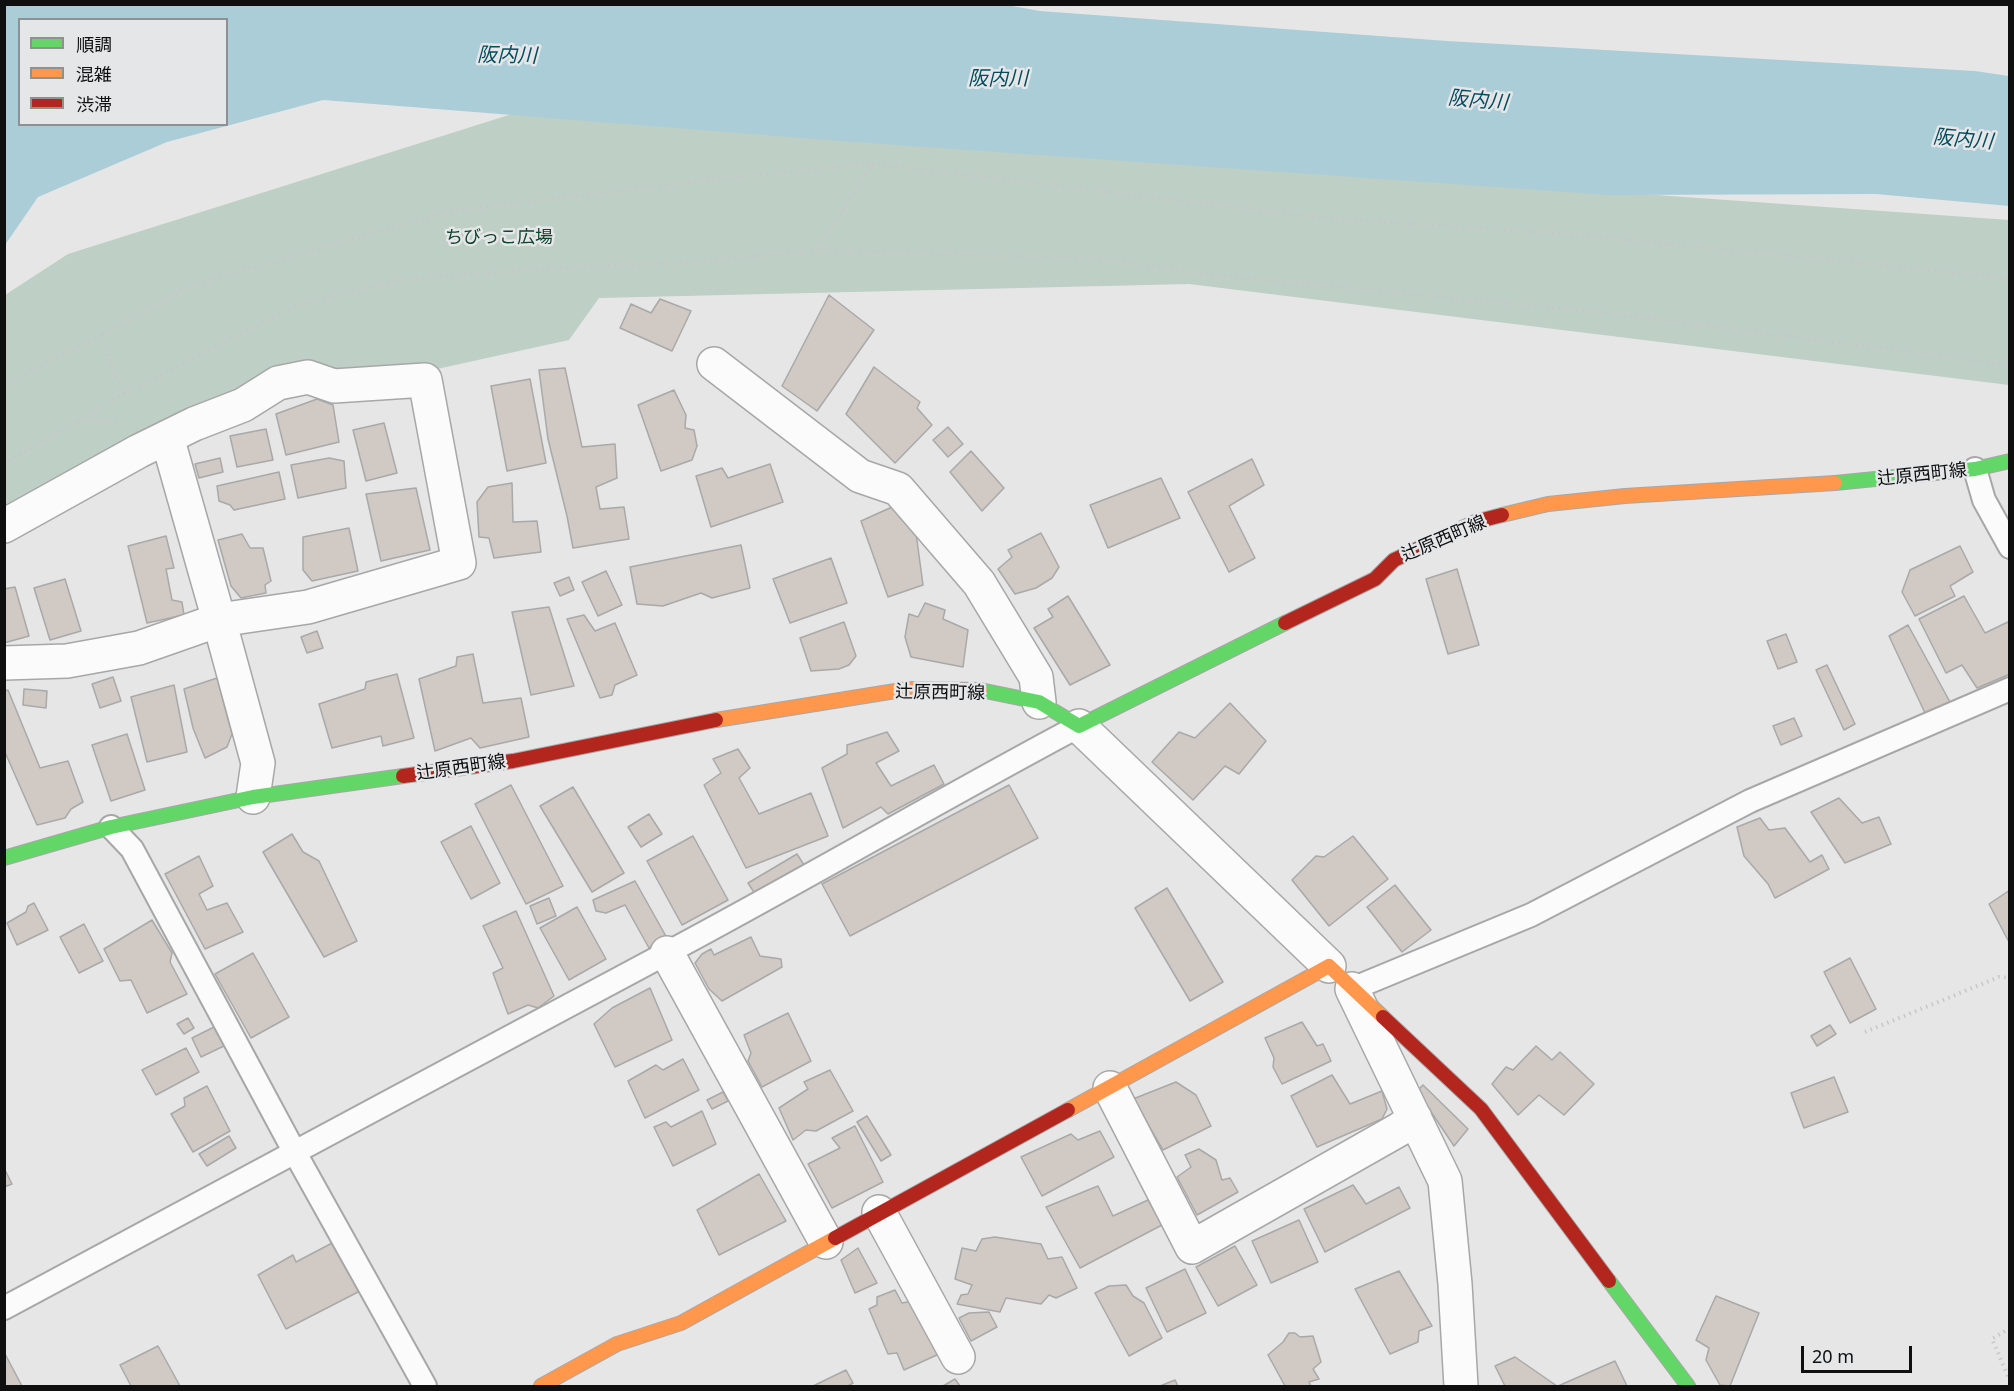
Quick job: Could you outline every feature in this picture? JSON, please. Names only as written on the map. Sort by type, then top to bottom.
[{"type":"main road","name":"辻原西町線","points":[[4,858],[111,827],[253,797],[513,761],[696,723],[898,691],[981,690],[1039,702],[1079,726],[1375,579],[1394,560],[1474,522],[1570,501],[1839,483],[1975,469],[2010,461]]},
{"type":"main road","points":[[541,1386],[617,1344],[681,1323],[1329,966],[1481,1109],[1688,1386]]},
{"type":"street","points":[[714,364],[860,476],[898,489],[979,583],[1036,677],[1039,702]]},
{"type":"street","points":[[4,526],[167,437],[243,405],[278,383],[308,377],[334,386],[425,380],[459,563],[308,607],[219,620],[139,648],[67,661],[4,663]]},
{"type":"street","points":[[167,437],[258,764],[253,797]]},
{"type":"street","points":[[1079,726],[1329,966]]},
{"type":"street","points":[[667,953],[826,1242]]},
{"type":"street","points":[[1352,989],[1445,1181],[1455,1284],[1461,1386]]},
{"type":"street","points":[[1110,1088],[1192,1247],[1400,1129],[1414,1118]]},
{"type":"street","points":[[879,1212],[958,1357]]},
{"type":"lane","points":[[1975,469],[1984,500],[2010,547]]},
{"type":"lane","points":[[1352,989],[1531,915],[1750,801],[2010,689]]},
{"type":"lane","points":[[4,1308],[667,953],[979,779],[1079,726]]},
{"type":"lane","points":[[111,827],[132,849],[294,1151],[425,1386]]},
{"type":"path","points":[[817,250],[872,164]]},
{"type":"path","points":[[4,386],[193,285],[447,212],[717,179],[872,164],[1327,218],[1576,235],[2010,278]]},
{"type":"path","points":[[4,464],[124,394],[297,305],[406,279],[574,267],[685,263],[817,250],[1106,259],[1201,274],[1601,312],[2010,364]]},
{"type":"path","points":[[99,336],[124,394]]},
{"type":"path","points":[[1865,1032],[1999,977],[2010,978]]},
{"type":"path","points":[[2010,1328],[1992,1339],[2010,1381]]},
{"type":"green space","name":"ちびっこ広場","points":[[512,114],[2009,220],[2009,385],[1189,284],[599,298],[569,340],[437,369],[340,371],[316,362],[274,371],[5,509],[5,295],[68,254]]},
{"type":"water","name":"阪内川","points":[[1001,4],[1040,11],[1447,41],[1975,71],[2009,76],[2009,206],[1876,194],[1610,195],[840,141],[323,100],[228,126],[228,18],[18,18],[18,126],[226,126],[167,142],[38,197],[5,245],[4,6]]},
{"type":"building","points":[[829,295],[874,330],[817,411],[782,386]]},
{"type":"building","points":[[660,299],[691,311],[672,351],[620,328],[631,304],[651,313]]},
{"type":"building","points":[[874,367],[920,402],[917,408],[932,425],[895,463],[846,414]]},
{"type":"building","points":[[565,368],[582,447],[615,444],[617,478],[596,487],[600,509],[624,507],[629,539],[573,548],[548,439],[539,370]]},
{"type":"building","points":[[530,379],[546,463],[507,471],[491,386]]},
{"type":"building","points":[[674,390],[686,415],[685,428],[694,430],[697,446],[692,460],[661,471],[638,405]]},
{"type":"building","points":[[317,399],[333,405],[339,442],[286,455],[276,414]]},
{"type":"building","points":[[384,423],[397,473],[366,481],[353,430]]},
{"type":"building","points":[[948,427],[963,444],[948,457],[933,440]]},
{"type":"building","points":[[266,429],[273,460],[237,467],[230,436]]},
{"type":"building","points":[[971,451],[1004,488],[982,511],[950,472]]},
{"type":"building","points":[[220,458],[223,472],[199,478],[195,464]]},
{"type":"building","points":[[329,458],[344,461],[346,488],[298,498],[291,465]]},
{"type":"building","points":[[1252,459],[1264,485],[1229,506],[1255,558],[1229,572],[1188,492]]},
{"type":"building","points":[[770,464],[783,502],[711,527],[696,476],[722,468],[728,478]]},
{"type":"building","points":[[279,472],[285,499],[234,510],[230,505],[219,501],[217,486]]},
{"type":"building","points":[[1161,478],[1180,518],[1108,548],[1090,505]]},
{"type":"building","points":[[512,483],[513,522],[537,521],[541,552],[494,558],[489,538],[479,537],[477,502],[488,487]]},
{"type":"building","points":[[416,488],[430,550],[381,561],[366,494]]},
{"type":"building","points":[[892,507],[916,533],[923,585],[888,597],[861,521]]},
{"type":"building","points":[[349,528],[358,571],[312,581],[303,570],[303,537]]},
{"type":"building","points":[[1041,533],[1059,567],[1052,578],[1036,588],[1015,594],[998,569],[1012,557],[1008,550]]},
{"type":"building","points":[[242,534],[250,548],[263,548],[271,581],[265,585],[266,593],[241,598],[231,586],[218,540]]},
{"type":"building","points":[[166,536],[174,568],[166,569],[172,600],[182,602],[184,615],[147,623],[128,546]]},
{"type":"building","points":[[741,545],[750,588],[712,598],[701,593],[663,606],[637,604],[630,567]]},
{"type":"building","points":[[1960,546],[1973,572],[1950,586],[1955,596],[1915,616],[1902,592],[1910,570]]},
{"type":"building","points":[[831,558],[847,603],[790,623],[773,579]]},
{"type":"building","points":[[1457,569],[1479,645],[1448,654],[1426,579]]},
{"type":"building","points":[[606,571],[622,605],[598,616],[582,582]]},
{"type":"building","points":[[569,577],[574,590],[560,596],[554,583]]},
{"type":"building","points":[[65,579],[81,631],[50,640],[34,588]]},
{"type":"building","points":[[15,587],[29,636],[4,643],[4,589]]},
{"type":"building","points":[[1068,596],[1110,665],[1070,685],[1034,628],[1053,617],[1048,609]]},
{"type":"building","points":[[1964,596],[1985,633],[2010,621],[2010,674],[1977,688],[1962,665],[1946,673],[1919,619]]},
{"type":"building","points":[[925,603],[945,610],[943,619],[968,630],[963,667],[911,657],[905,637],[909,614],[918,617]]},
{"type":"building","points":[[549,607],[574,686],[531,695],[512,612]]},
{"type":"building","points":[[584,615],[595,631],[615,623],[637,675],[615,685],[612,695],[600,698],[567,619]]},
{"type":"building","points":[[844,622],[856,656],[849,665],[839,669],[811,671],[800,638]]},
{"type":"building","points":[[1908,625],[1950,702],[1925,713],[1889,636]]},
{"type":"building","points":[[317,631],[323,648],[307,653],[301,637]]},
{"type":"building","points":[[1786,634],[1797,662],[1778,669],[1767,641]]},
{"type":"building","points":[[473,654],[483,703],[521,698],[529,737],[480,748],[471,738],[435,751],[419,679],[456,666],[457,657]]},
{"type":"building","points":[[1827,665],[1855,724],[1844,730],[1816,670]]},
{"type":"building","points":[[397,674],[414,738],[383,746],[381,736],[332,748],[319,704],[365,689],[366,682]]},
{"type":"building","points":[[113,677],[121,701],[100,708],[92,684]]},
{"type":"building","points":[[217,678],[232,734],[227,747],[205,758],[193,728],[184,689]]},
{"type":"building","points":[[174,685],[187,752],[147,762],[131,697]]},
{"type":"building","points":[[24,689],[47,691],[46,708],[23,705]]},
{"type":"building","points":[[8,690],[40,768],[68,761],[83,802],[71,809],[65,818],[37,825],[4,750],[4,691]]},
{"type":"building","points":[[1230,703],[1266,741],[1239,774],[1225,766],[1193,800],[1152,762],[1179,732],[1195,738]]},
{"type":"building","points":[[1794,718],[1802,736],[1781,745],[1773,726]]},
{"type":"building","points":[[887,732],[899,751],[876,763],[891,786],[934,765],[944,784],[888,814],[881,807],[843,828],[822,768],[847,754],[847,745]]},
{"type":"building","points":[[127,734],[145,790],[111,801],[92,745]]},
{"type":"building","points":[[738,749],[750,768],[739,778],[759,814],[811,793],[828,836],[746,868],[704,785],[721,773],[713,759]]},
{"type":"building","points":[[511,785],[563,886],[526,904],[475,804]]},
{"type":"building","points":[[1009,785],[1038,838],[850,936],[822,884]]},
{"type":"building","points":[[573,787],[624,873],[592,892],[540,806]]},
{"type":"building","points":[[1839,798],[1862,823],[1879,817],[1891,844],[1845,863],[1811,812]]},
{"type":"building","points":[[649,814],[662,834],[641,847],[628,827]]},
{"type":"building","points":[[1760,818],[1769,830],[1785,828],[1810,862],[1822,855],[1829,869],[1775,898],[1768,884],[1744,856],[1737,827]]},
{"type":"building","points":[[471,826],[500,883],[471,899],[441,842]]},
{"type":"building","points":[[292,834],[303,852],[319,861],[357,941],[324,957],[263,852]]},
{"type":"building","points":[[693,836],[728,900],[682,925],[647,861]]},
{"type":"building","points":[[1353,836],[1388,879],[1329,926],[1292,880],[1316,856],[1324,857]]},
{"type":"building","points":[[797,854],[804,865],[755,894],[748,883]]},
{"type":"building","points":[[199,856],[213,886],[199,894],[207,910],[227,903],[243,932],[205,949],[165,874]]},
{"type":"building","points":[[635,881],[667,938],[649,948],[625,905],[606,913],[596,911],[593,900]]},
{"type":"building","points":[[1395,885],[1431,930],[1402,952],[1367,907]]},
{"type":"building","points":[[1167,888],[1223,982],[1190,1001],[1135,908]]},
{"type":"building","points":[[2010,890],[2010,944],[1989,904]]},
{"type":"building","points":[[549,898],[556,916],[537,924],[530,906]]},
{"type":"building","points":[[34,903],[48,930],[17,945],[7,923],[26,912],[28,906]]},
{"type":"building","points":[[577,907],[606,959],[569,980],[540,928]]},
{"type":"building","points":[[516,911],[554,996],[538,1008],[528,1005],[508,1014],[493,973],[503,968],[483,926]]},
{"type":"building","points":[[152,920],[172,953],[170,962],[187,994],[147,1013],[131,980],[120,981],[104,949]]},
{"type":"building","points":[[84,924],[103,961],[79,973],[60,937]]},
{"type":"building","points":[[751,937],[760,956],[781,959],[782,967],[722,1001],[709,989],[695,963],[702,954],[711,949],[714,955]]},
{"type":"building","points":[[253,953],[289,1017],[251,1038],[215,974]]},
{"type":"building","points":[[1850,958],[1876,1009],[1850,1023],[1824,972]]},
{"type":"building","points":[[650,988],[672,1040],[615,1067],[594,1024],[612,1008]]},
{"type":"building","points":[[788,1013],[811,1061],[762,1087],[748,1061],[751,1053],[744,1035]]},
{"type":"building","points":[[188,1018],[194,1028],[184,1034],[177,1024]]},
{"type":"building","points":[[1302,1022],[1317,1046],[1323,1044],[1331,1061],[1282,1084],[1273,1067],[1274,1058],[1265,1038]]},
{"type":"building","points":[[1830,1025],[1836,1034],[1817,1046],[1811,1036]]},
{"type":"building","points":[[216,1026],[226,1045],[201,1057],[192,1038]]},
{"type":"building","points":[[1536,1046],[1552,1060],[1560,1052],[1594,1084],[1564,1115],[1539,1095],[1518,1115],[1492,1084],[1506,1067],[1513,1070]]},
{"type":"building","points":[[186,1048],[199,1072],[156,1095],[142,1070]]},
{"type":"building","points":[[683,1059],[699,1090],[645,1118],[628,1081],[656,1065],[663,1070]]},
{"type":"building","points":[[830,1070],[853,1111],[816,1131],[806,1130],[793,1140],[779,1108],[808,1089],[804,1082]]},
{"type":"building","points":[[1332,1075],[1350,1104],[1382,1091],[1387,1109],[1382,1119],[1317,1147],[1291,1096]]},
{"type":"building","points":[[1834,1077],[1848,1112],[1804,1128],[1791,1093]]},
{"type":"building","points":[[1176,1082],[1196,1095],[1211,1126],[1163,1150],[1133,1099]]},
{"type":"building","points":[[1423,1085],[1468,1129],[1454,1146],[1417,1091]]},
{"type":"building","points":[[207,1086],[230,1131],[193,1152],[171,1114],[185,1106],[184,1098]]},
{"type":"building","points":[[723,1092],[728,1101],[712,1109],[707,1100]]},
{"type":"building","points":[[702,1111],[716,1144],[673,1166],[654,1127],[666,1122],[671,1127]]},
{"type":"building","points":[[867,1116],[891,1155],[881,1161],[857,1122]]},
{"type":"building","points":[[855,1126],[883,1182],[832,1208],[808,1164],[840,1148],[832,1138]]},
{"type":"building","points":[[1100,1131],[1114,1157],[1042,1196],[1021,1157],[1071,1134],[1078,1140]]},
{"type":"building","points":[[229,1136],[236,1148],[207,1166],[199,1154]]},
{"type":"building","points":[[1199,1149],[1216,1160],[1222,1180],[1230,1178],[1238,1192],[1197,1215],[1177,1177],[1191,1167],[1185,1155]]},
{"type":"building","points":[[4,1168],[12,1184],[4,1187]]},
{"type":"building","points":[[759,1174],[786,1221],[719,1255],[697,1210]]},
{"type":"building","points":[[1353,1185],[1366,1204],[1399,1187],[1410,1208],[1325,1252],[1304,1209]]},
{"type":"building","points":[[1098,1186],[1113,1216],[1148,1200],[1162,1225],[1080,1268],[1046,1207]]},
{"type":"building","points":[[1299,1220],[1318,1262],[1271,1283],[1252,1241]]},
{"type":"building","points":[[995,1237],[1041,1244],[1048,1259],[1062,1257],[1077,1288],[1056,1298],[1049,1295],[1041,1304],[1006,1298],[1000,1312],[957,1304],[961,1295],[968,1294],[972,1285],[955,1279],[962,1248],[976,1251],[982,1239]]},
{"type":"building","points":[[334,1242],[360,1291],[286,1329],[258,1275],[293,1255],[296,1262]]},
{"type":"building","points":[[1235,1246],[1257,1285],[1218,1306],[1196,1267]]},
{"type":"building","points":[[858,1248],[877,1283],[855,1293],[841,1260]]},
{"type":"building","points":[[1185,1269],[1206,1313],[1167,1332],[1146,1288]]},
{"type":"building","points":[[1399,1271],[1432,1326],[1419,1331],[1418,1342],[1390,1354],[1355,1289]]},
{"type":"building","points":[[1126,1285],[1133,1296],[1144,1303],[1162,1338],[1129,1356],[1095,1293],[1109,1286]]},
{"type":"building","points":[[895,1290],[902,1303],[913,1301],[939,1354],[904,1370],[897,1353],[888,1354],[869,1309],[877,1305],[877,1297]]},
{"type":"building","points":[[1716,1296],[1759,1313],[1730,1386],[1720,1385],[1706,1360],[1709,1348],[1696,1340]]},
{"type":"building","points":[[989,1312],[997,1327],[971,1341],[959,1318],[969,1313]]},
{"type":"building","points":[[1289,1333],[1295,1333],[1300,1337],[1313,1336],[1321,1362],[1313,1369],[1319,1379],[1309,1382],[1311,1386],[1285,1386],[1268,1355],[1283,1342]]},
{"type":"building","points":[[158,1346],[180,1386],[131,1386],[120,1365]]},
{"type":"building","points":[[4,1352],[22,1386],[4,1386]]},
{"type":"building","points":[[1515,1357],[1557,1386],[1505,1386],[1495,1366]]},
{"type":"building","points":[[1615,1361],[1627,1386],[1558,1386]]},
{"type":"building","points":[[846,1370],[853,1383],[848,1386],[813,1386]]},
{"type":"building","points":[[955,1379],[960,1386],[943,1386]]},
{"type":"building","points":[[1175,1380],[1178,1386],[1160,1386]]},
{"type":"traffic: fast","points":[[1835,483],[1975,469],[2010,461]]},
{"type":"traffic: fast","points":[[980,690],[1039,702],[1079,726],[1285,623]]},
{"type":"traffic: fast","points":[[4,858],[111,827],[253,797],[403,776]]},
{"type":"traffic: fast","points":[[1609,1281],[1688,1386]]},
{"type":"traffic: slow","points":[[1502,515],[1548,504],[1625,496],[1835,483]]},
{"type":"traffic: slow","points":[[716,720],[908,689],[980,690]]},
{"type":"traffic: slow","points":[[1068,1110],[1329,966],[1383,1017]]},
{"type":"traffic: slow","points":[[541,1386],[617,1344],[681,1323],[835,1238]]},
{"type":"traffic: jam","points":[[1285,623],[1375,579],[1394,560],[1475,522],[1502,515]]},
{"type":"traffic: jam","points":[[403,776],[513,761],[716,720]]},
{"type":"traffic: jam","points":[[1383,1017],[1481,1109],[1609,1281]]},
{"type":"traffic: jam","points":[[835,1238],[1068,1110]]}]
